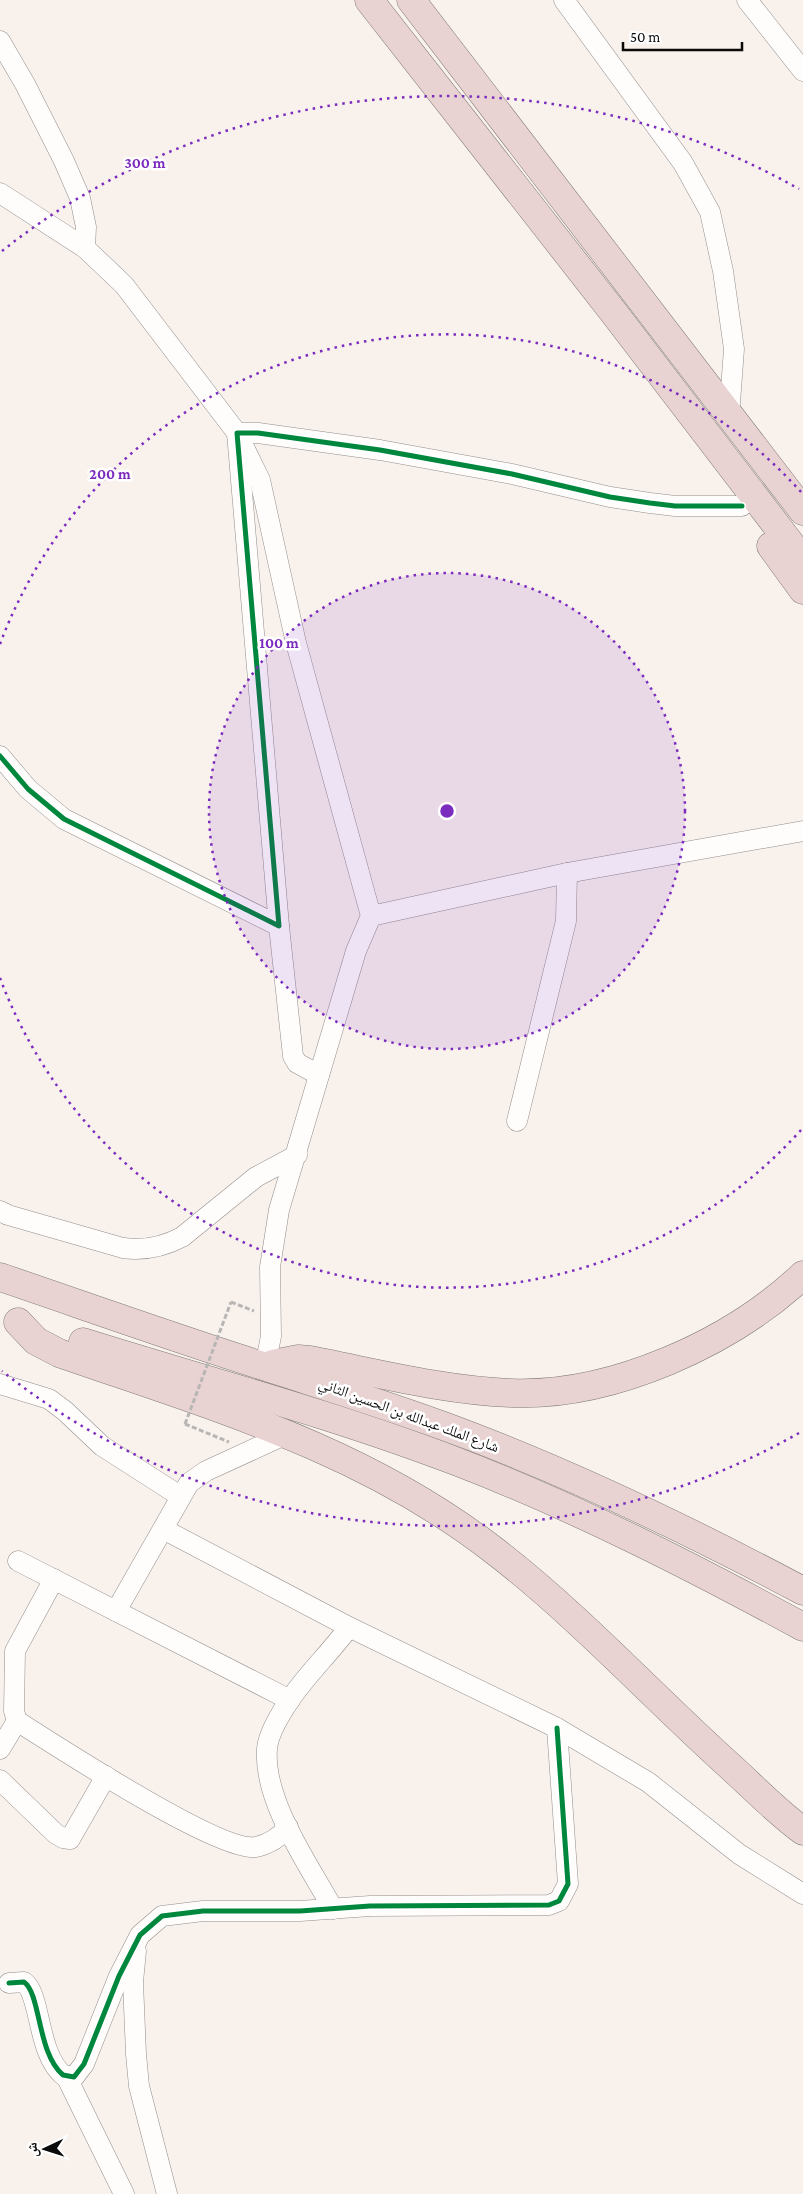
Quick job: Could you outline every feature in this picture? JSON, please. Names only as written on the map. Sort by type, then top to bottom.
[{"type":"highway","points":[[369,0],[701,425],[803,560]]},
{"type":"highway","points":[[411,0],[803,511]]},
{"type":"highway","points":[[701,425],[712,460],[725,484],[803,590]]},
{"type":"highway","points":[[265,1367],[287,1361],[304,1360],[397,1379],[474,1390],[513,1393],[569,1388],[641,1371],[701,1346],[750,1318],[803,1275]]},
{"type":"highway","name":"شارع الملك عبدالله بن الحسين الثاني","points":[[0,1277],[265,1367],[404,1411],[532,1460],[674,1524],[803,1591]]},
{"type":"highway","points":[[9,1319],[36,1340],[59,1353],[289,1433],[352,1462],[396,1485],[430,1506],[495,1551],[556,1603],[699,1739],[803,1831]]},
{"type":"highway","name":"شارع الملك عبدالله بن الحسين الثاني","points":[[9,1319],[336,1420],[459,1462],[653,1548],[803,1627]]},
{"type":"street","points":[[564,0],[683,163],[710,212],[723,272],[734,349],[729,416]]},
{"type":"street","points":[[747,0],[803,71]]},
{"type":"street","points":[[0,41],[30,93],[80,198],[86,227],[84,248]]},
{"type":"street","points":[[0,193],[84,248],[124,285],[237,433],[260,480],[296,643],[370,916],[356,951],[297,1155],[284,1192],[275,1229],[270,1267],[271,1336],[265,1367]]},
{"type":"street","points":[[237,433],[258,432],[380,450],[675,506],[742,506]]},
{"type":"street","points":[[237,433],[279,926],[294,1060],[319,1075]]},
{"type":"street","points":[[0,756],[33,794],[64,819],[279,926]]},
{"type":"street","points":[[370,916],[567,873],[803,831]]},
{"type":"street","points":[[517,1121],[566,921],[567,873]]},
{"type":"street","points":[[0,1211],[8,1215],[123,1248],[139,1250],[168,1244],[182,1237],[256,1177],[297,1155]]},
{"type":"street","points":[[0,1384],[49,1399],[65,1411],[102,1446],[180,1496]]},
{"type":"street","points":[[116,1611],[189,1483],[206,1471],[289,1433]]},
{"type":"street","points":[[163,1529],[349,1626],[558,1728],[648,1782],[738,1854],[803,1894]]},
{"type":"street","points":[[18,1561],[290,1700]]},
{"type":"street","points":[[54,1580],[8,1651],[14,1711],[17,1721],[142,1799],[235,1845],[256,1847],[279,1838],[288,1827]]},
{"type":"street","points":[[334,1909],[288,1827],[268,1771],[266,1747],[290,1700],[349,1626]]},
{"type":"street","points":[[0,1749],[17,1721]]},
{"type":"street","points":[[9,1983],[24,1982],[31,1989],[41,2034],[57,2070],[66,2076],[74,2077],[81,2070],[119,1976],[140,1935],[162,1916],[203,1911],[334,1909],[370,1906],[549,1905],[559,1902],[568,1884],[558,1728]]},
{"type":"street","points":[[0,1780],[56,1834],[70,1839],[106,1776]]},
{"type":"street","points":[[140,1935],[135,1955],[134,1982],[139,2086],[167,2194]]},
{"type":"street","points":[[66,2076],[124,2194]]},
{"type":"path","points":[[216,1436],[184,1424],[231,1302],[249,1309]]},
{"type":"cycle path","points":[[0,756],[28,789],[64,819],[279,926],[237,433],[258,433],[380,450],[512,474],[610,497],[650,503],[675,506],[742,506]]},
{"type":"cycle path","points":[[9,1983],[24,1982],[29,1989],[34,1999],[48,2053],[63,2075],[74,2077],[84,2064],[119,1976],[140,1935],[162,1916],[203,1911],[300,1911],[370,1906],[549,1905],[559,1901],[568,1884],[557,1728]]}]
